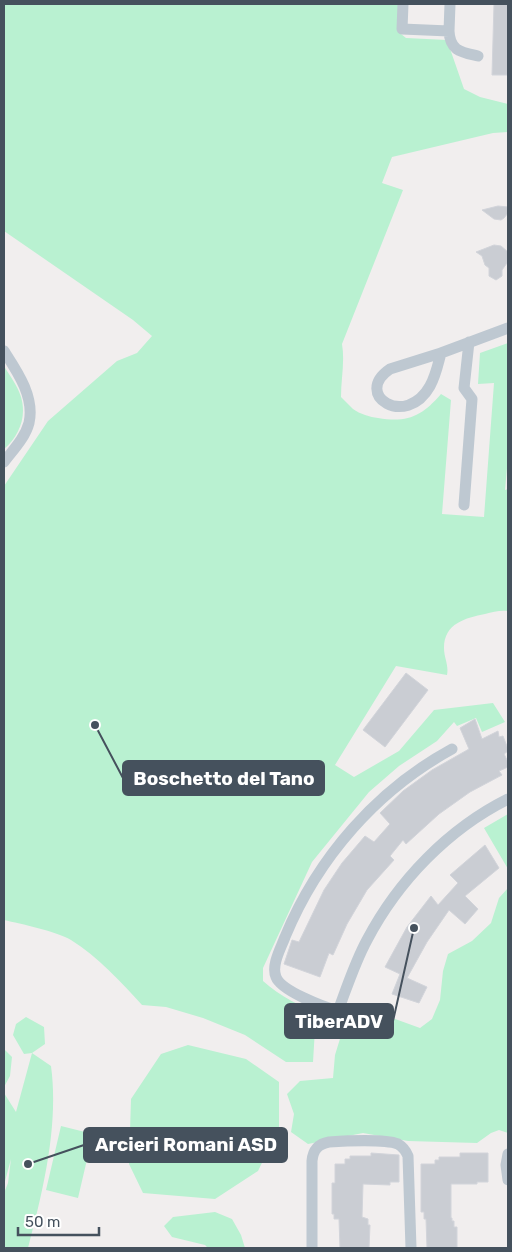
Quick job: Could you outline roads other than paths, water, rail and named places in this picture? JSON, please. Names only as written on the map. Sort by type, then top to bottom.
[{"type":"street","points":[[403,4],[402,29],[449,31]]},
{"type":"street","points":[[450,4],[450,42],[455,49],[478,56]]},
{"type":"street","points":[[441,352],[430,387],[415,404],[395,407],[381,399],[376,387],[378,380],[390,369],[508,328]]},
{"type":"street","points":[[464,506],[472,399],[464,388],[470,342]]},
{"type":"street","points":[[4,351],[21,378],[30,407],[29,423],[20,441],[4,462]]},
{"type":"street","points":[[452,749],[414,772],[366,813],[333,854],[304,896],[290,925],[275,966],[276,977],[282,985],[317,1004],[338,1011],[355,964],[367,938],[405,884],[429,856],[457,831],[508,799]]},
{"type":"street","points":[[312,1248],[312,1160],[315,1150],[322,1144],[329,1142],[382,1142],[398,1144],[404,1148],[408,1156],[411,1248]]},
{"type":"street","points":[[508,1154],[506,1165],[508,1180]]},
{"type":"place","name":"Boschetto del Tano","points":[[95,725]]},
{"type":"place","name":"TiberADV","points":[[414,928]]},
{"type":"place","name":"Arcieri Romani ASD","points":[[28,1164]]}]
